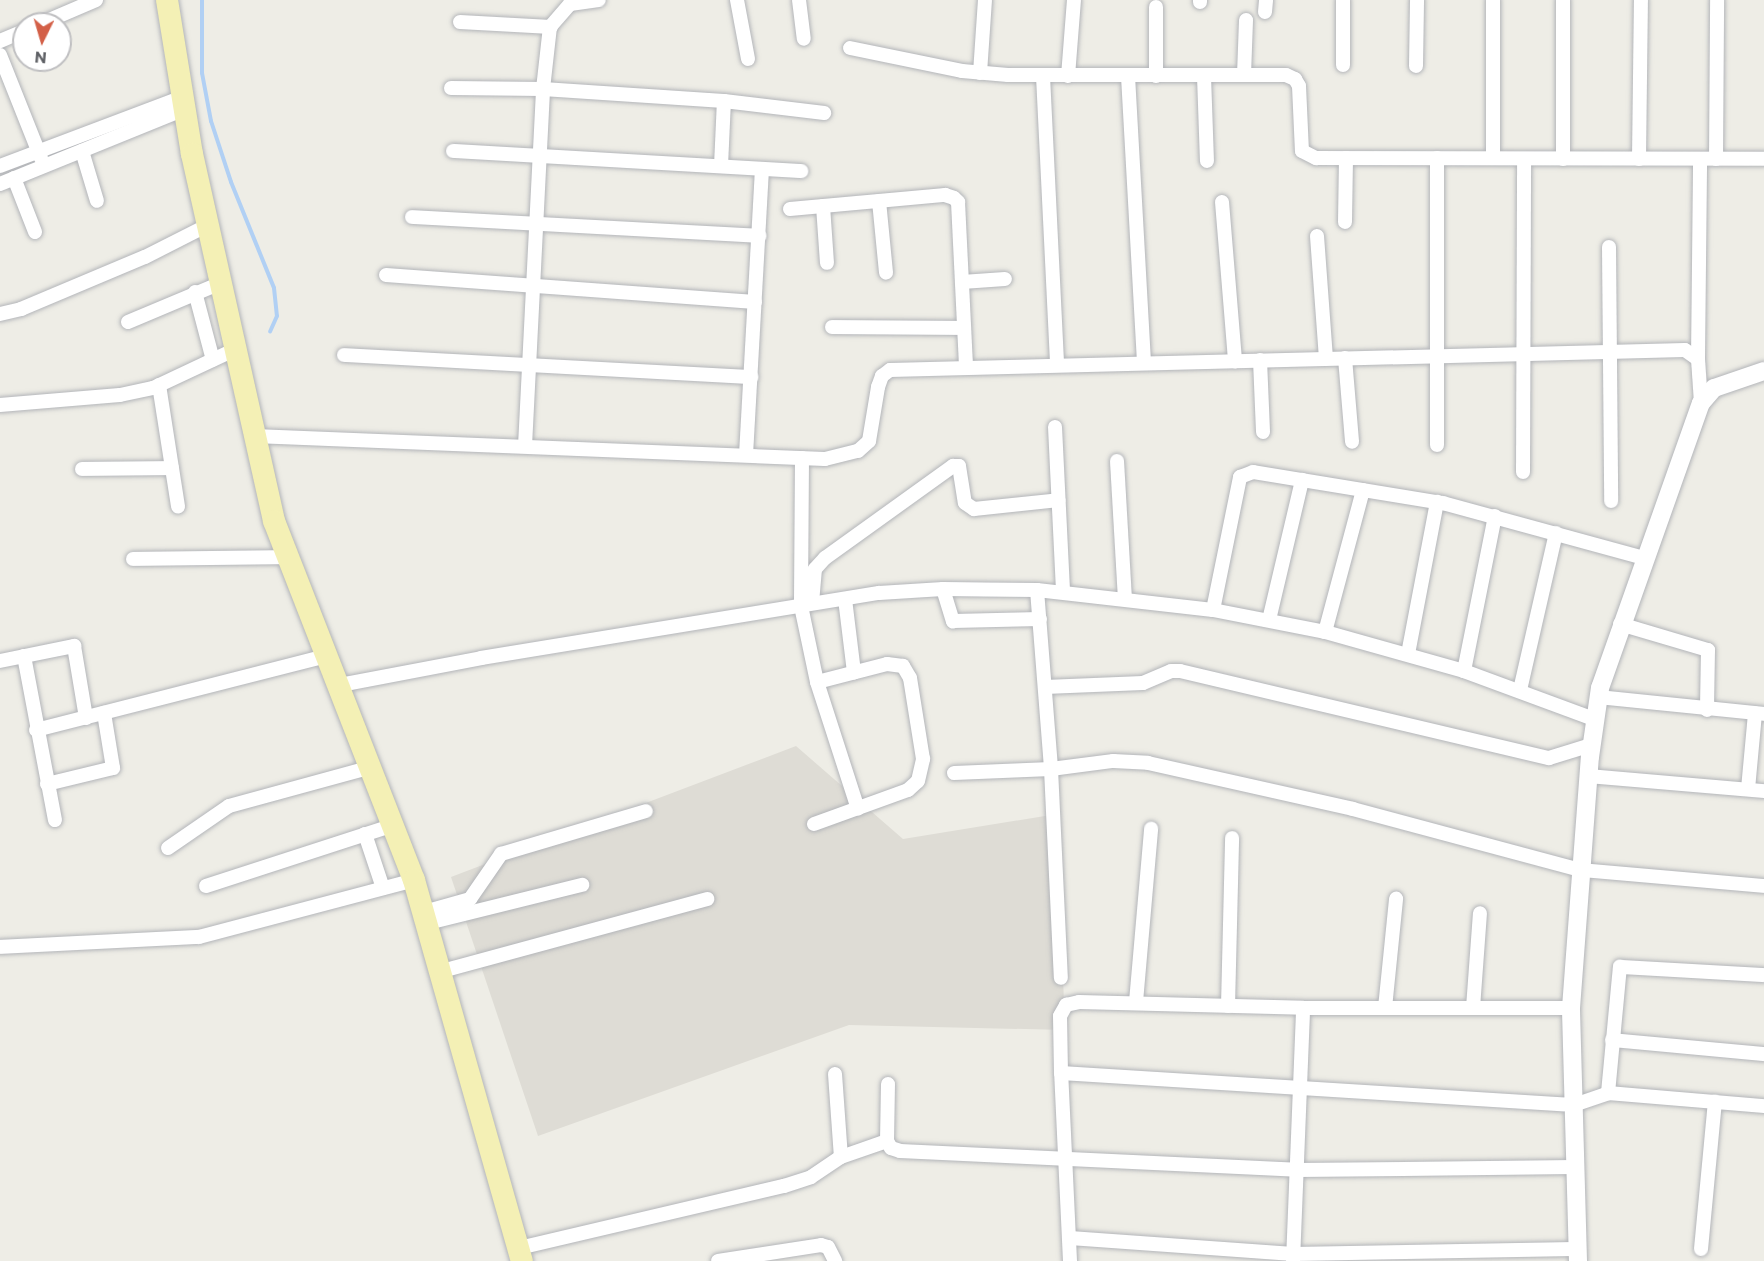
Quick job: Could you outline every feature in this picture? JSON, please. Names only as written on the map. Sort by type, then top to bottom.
[{"type":"main road","points":[[167,0],[208,225],[274,521],[372,767],[414,880],[442,971],[520,1254]]},
{"type":"street","points":[[68,12],[96,0]]},
{"type":"street","points":[[525,446],[542,154],[543,89],[551,27],[569,2],[599,0]]},
{"type":"street","points":[[737,0],[748,59]]},
{"type":"street","points":[[799,0],[804,39]]},
{"type":"street","points":[[980,73],[985,0]]},
{"type":"street","points":[[1068,76],[1074,0]]},
{"type":"street","points":[[1343,0],[1343,66]]},
{"type":"street","points":[[1416,66],[1417,0]]},
{"type":"street","points":[[1493,0],[1493,159]]},
{"type":"street","points":[[1563,0],[1563,159]]},
{"type":"street","points":[[1639,159],[1641,0]]},
{"type":"street","points":[[1716,159],[1717,0]]},
{"type":"street","points":[[1155,76],[1156,7]]},
{"type":"street","points":[[1244,75],[1246,20]]},
{"type":"street","points":[[460,22],[551,27]]},
{"type":"street","points":[[850,48],[980,73],[1043,76],[1244,75],[1295,78],[1302,151],[1316,158],[1764,159]]},
{"type":"street","points":[[0,55],[44,166]]},
{"type":"street","points":[[1204,75],[1207,161]]},
{"type":"street","points":[[1043,76],[1058,365]]},
{"type":"street","points":[[1128,76],[1144,363]]},
{"type":"street","points":[[451,88],[543,89],[724,100],[824,113]]},
{"type":"street","points":[[721,166],[724,100]]},
{"type":"street","points":[[0,166],[38,150],[184,103]]},
{"type":"street","points":[[0,184],[82,151],[184,103]]},
{"type":"street","points":[[82,151],[97,201]]},
{"type":"street","points":[[453,151],[542,154],[801,171]]},
{"type":"street","points":[[1345,222],[1346,158]]},
{"type":"street","points":[[1437,158],[1437,446]]},
{"type":"street","points":[[1523,472],[1524,159]]},
{"type":"street","points":[[1700,159],[1698,359],[1701,403]]},
{"type":"street","points":[[747,455],[762,169]]},
{"type":"street","points":[[14,178],[34,232]]},
{"type":"street","points":[[790,209],[879,201],[954,198],[958,202],[966,368]]},
{"type":"street","points":[[879,201],[886,273]]},
{"type":"street","points":[[1222,202],[1235,361]]},
{"type":"street","points":[[823,206],[827,263]]},
{"type":"street","points":[[412,217],[538,221],[759,236]]},
{"type":"street","points":[[0,314],[21,309],[145,257],[208,225]]},
{"type":"street","points":[[1317,236],[1326,359]]},
{"type":"street","points":[[1609,247],[1607,352],[1611,501]]},
{"type":"street","points":[[386,275],[755,302]]},
{"type":"street","points":[[962,282],[1005,279]]},
{"type":"street","points":[[128,322],[221,283]]},
{"type":"street","points":[[195,292],[213,360]]},
{"type":"street","points":[[832,327],[964,328]]},
{"type":"street","points":[[0,405],[120,395],[159,385],[236,349]]},
{"type":"street","points":[[254,436],[802,458],[843,455],[858,451],[869,441],[878,387],[882,376],[890,370],[1685,350],[1698,359]]},
{"type":"street","points":[[344,355],[530,367],[751,377]]},
{"type":"street","points":[[1345,358],[1352,442]]},
{"type":"street","points":[[1260,360],[1263,432]]},
{"type":"street","points":[[1070,1238],[1293,1257],[1578,1255],[1571,1008],[1588,776],[1598,697],[1620,624],[1701,403],[1714,388],[1764,371]]},
{"type":"street","points":[[159,385],[178,507]]},
{"type":"street","points":[[1055,427],[1063,592]]},
{"type":"street","points":[[802,458],[807,605],[817,682],[858,809]]},
{"type":"street","points":[[1117,461],[1125,598]]},
{"type":"street","points":[[807,605],[815,569],[825,558],[953,466],[959,466],[965,503],[974,509],[1059,500]]},
{"type":"street","points":[[82,469],[172,468]]},
{"type":"street","points":[[1213,610],[1240,477],[1253,472],[1437,502],[1644,558]]},
{"type":"street","points":[[1269,620],[1302,480]]},
{"type":"street","points":[[1325,632],[1363,490]]},
{"type":"street","points":[[1408,654],[1437,502]]},
{"type":"street","points":[[1464,671],[1495,516]]},
{"type":"street","points":[[1520,690],[1556,533]]},
{"type":"street","points":[[133,559],[288,557]]},
{"type":"street","points":[[340,685],[481,658],[844,598],[943,589],[1036,590],[1125,598],[1213,610],[1325,632],[1464,671],[1594,719]]},
{"type":"street","points":[[943,589],[953,621],[1040,619]]},
{"type":"street","points":[[1036,590],[1052,770],[1061,978]]},
{"type":"street","points":[[844,598],[854,672]]},
{"type":"street","points":[[1620,624],[1708,650],[1707,710]]},
{"type":"street","points":[[0,661],[74,646],[86,718]]},
{"type":"street","points":[[24,656],[36,730],[55,820]]},
{"type":"street","points":[[36,730],[327,656]]},
{"type":"street","points":[[814,824],[908,790],[918,781],[923,759],[907,669],[895,663],[817,682]]},
{"type":"street","points":[[1045,687],[1143,683],[1180,671],[1549,758],[1591,745]]},
{"type":"street","points":[[1598,697],[1760,714],[1748,789]]},
{"type":"street","points":[[47,783],[113,768],[104,713]]},
{"type":"street","points":[[954,773],[1052,770],[1113,761],[1148,763],[1353,809],[1581,870],[1764,886]]},
{"type":"street","points":[[168,848],[229,806],[372,767]]},
{"type":"street","points":[[1588,776],[1764,791]]},
{"type":"street","points":[[426,918],[470,900],[501,854],[646,811]]},
{"type":"street","points":[[206,886],[394,825]]},
{"type":"street","points":[[1136,1002],[1151,829]]},
{"type":"street","points":[[365,834],[383,888]]},
{"type":"street","points":[[1228,1006],[1232,838]]},
{"type":"street","points":[[0,948],[199,937],[414,880]]},
{"type":"street","points":[[426,918],[582,885]]},
{"type":"street","points":[[442,971],[707,899]]},
{"type":"street","points":[[1385,1008],[1396,899]]},
{"type":"street","points":[[1473,1008],[1480,914]]},
{"type":"street","points":[[1608,1094],[1620,967],[1764,975]]},
{"type":"street","points":[[1070,1261],[1068,1159],[1061,1073],[1060,1016],[1066,1005],[1078,1002],[1136,1002],[1303,1008],[1571,1008]]},
{"type":"street","points":[[1293,1257],[1303,1090],[1303,1008]]},
{"type":"street","points":[[1612,1040],[1764,1054]]},
{"type":"street","points":[[1061,1073],[1303,1090],[1574,1105],[1608,1094],[1764,1106]]},
{"type":"street","points":[[835,1074],[841,1157]]},
{"type":"street","points":[[888,1084],[887,1141],[891,1148],[900,1151],[1297,1170],[1575,1167]]},
{"type":"street","points":[[1701,1249],[1715,1102]]},
{"type":"street","points":[[520,1254],[784,1186],[811,1177],[841,1157],[887,1141]]},
{"type":"street","points":[[718,1261],[821,1245],[828,1247],[835,1261]]},
{"type":"shaded area","points":[[796,746],[903,839],[1057,814],[1065,1030],[849,1025],[538,1136],[451,877]]},
{"type":"waterway","points":[[202,0],[202,73],[211,121],[231,182],[274,288],[277,316],[270,332]]}]
